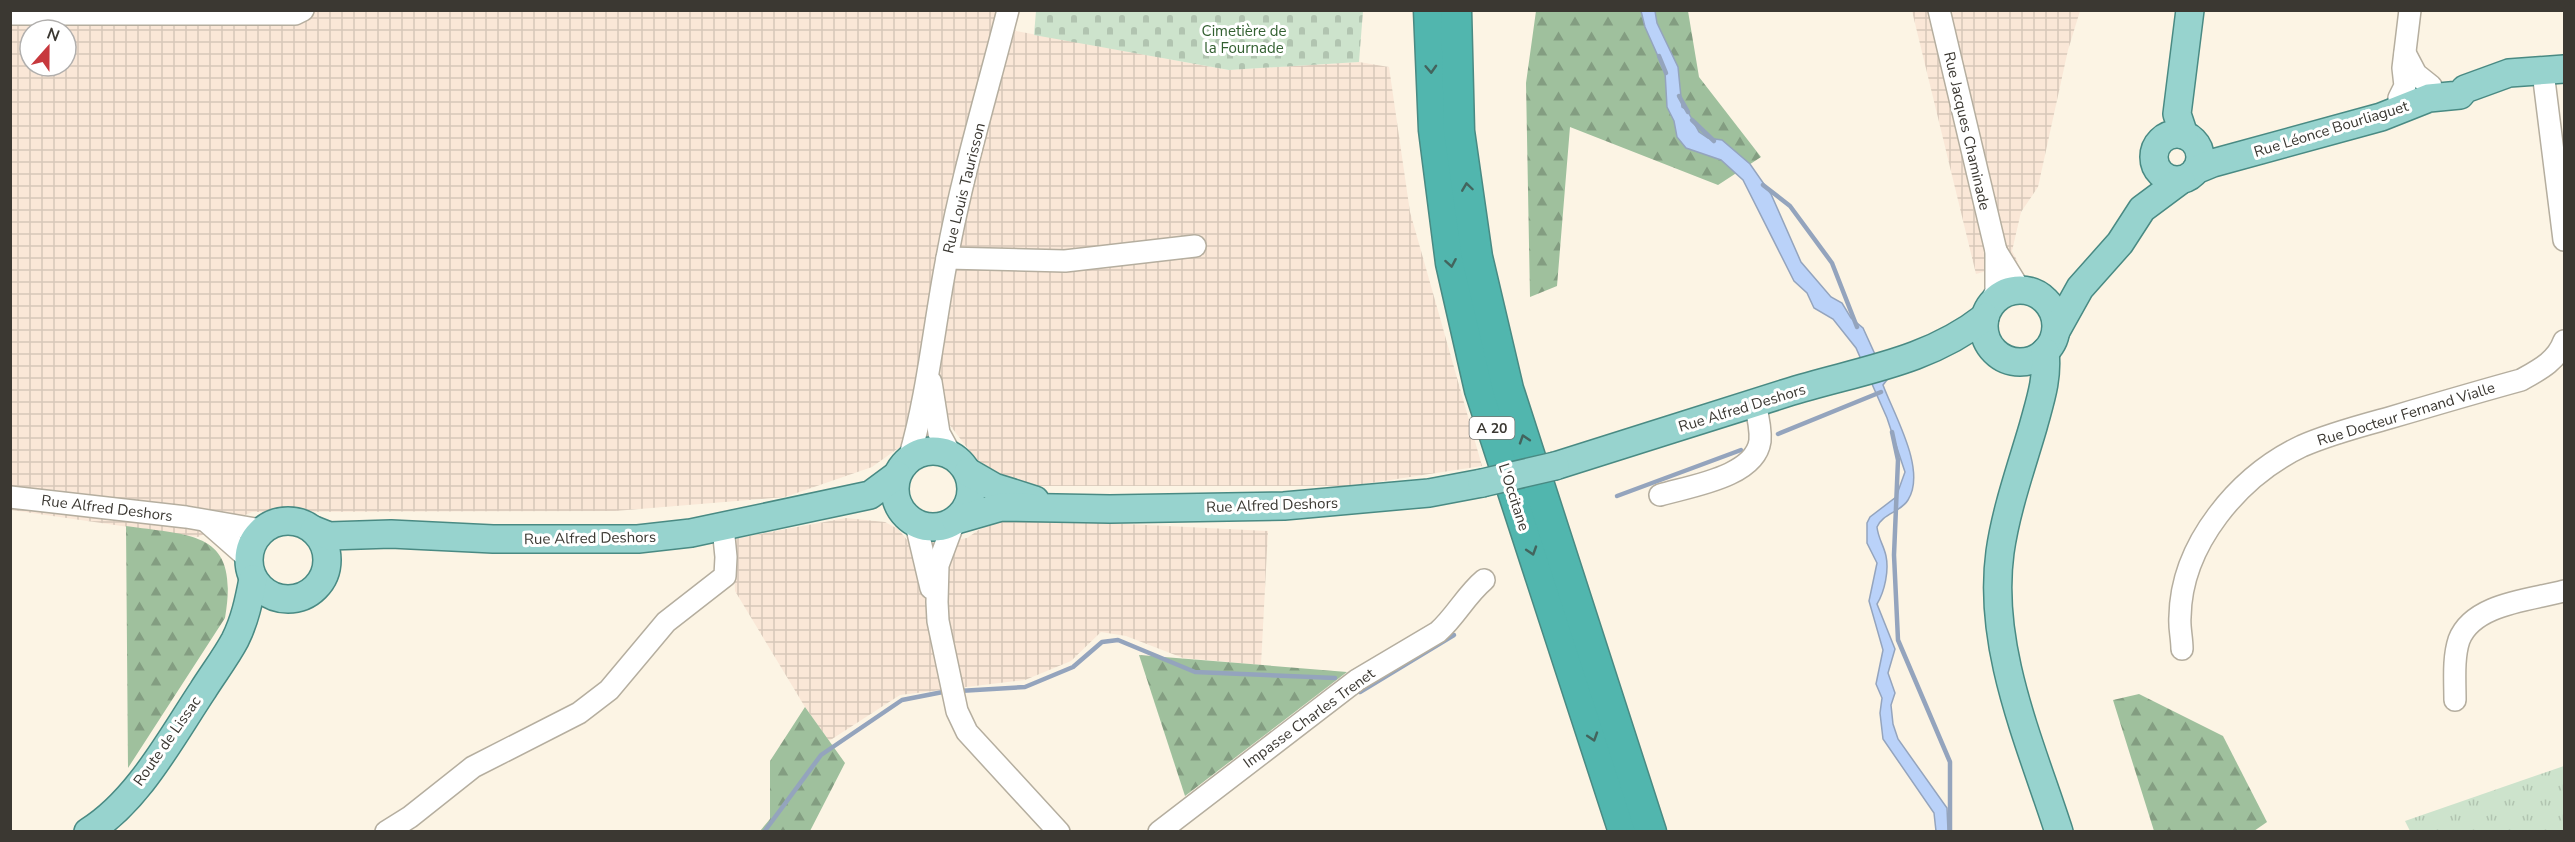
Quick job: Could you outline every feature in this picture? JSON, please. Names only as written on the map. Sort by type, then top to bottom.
[{"type":"highway","name":"L'Occitane","points":[[1429,10],[1434,130],[1451,263],[1480,390],[1624,831]]},
{"type":"highway","name":"L'Occitane","points":[[1456,10],[1459,131],[1478,257],[1508,389],[1651,831]]},
{"type":"main road","points":[[1932,351],[1961,349],[2027,361],[2050,342],[2080,288],[2120,243],[2145,199],[2155,153],[2165,129],[2178,43],[2189,19]]},
{"type":"main road","points":[[2189,19],[2188,42],[2177,114],[2190,158]]},
{"type":"main road","name":"Rue Léonce Bourliaguet","points":[[2190,158],[2233,151],[2346,120],[2431,86],[2465,89],[2509,72],[2557,67]]},
{"type":"main road","name":"Rue Léonce Bourliaguet","points":[[2346,120],[2395,113],[2428,98],[2460,95],[2465,89]]},
{"type":"main road","points":[[2155,153],[2169,135],[2190,158]]},
{"type":"main road","points":[[2155,153],[2161,174],[2167,178],[2190,158]]},
{"type":"main road","points":[[2145,199],[2190,158]]},
{"type":"main road","points":[[1932,351],[1986,313],[2001,295],[2029,292],[2070,283],[2095,270]]},
{"type":"main road","points":[[2029,292],[2052,310],[2050,342],[2046,380],[2000,551],[2000,629],[2013,691],[2059,831]]},
{"type":"main road","points":[[1986,313],[1986,337],[2026,381],[2034,422]]},
{"type":"main road","name":"Rue Alfred Deshors","points":[[1060,506],[1122,509],[1284,506],[1428,493],[1555,466],[1932,351]]},
{"type":"main road","points":[[822,507],[870,495],[903,467],[929,451],[960,463],[994,487],[1060,506]]},
{"type":"main road","points":[[955,521],[964,513],[972,493],[960,463]]},
{"type":"main road","points":[[903,467],[895,497],[911,520]]},
{"type":"main road","points":[[822,507],[862,508],[911,520],[929,528],[1001,507],[1060,506]]},
{"type":"main road","name":"Rue Alfred Deshors","points":[[314,530],[329,536],[391,534],[588,541],[638,539],[822,507]]},
{"type":"main road","points":[[287,520],[306,525],[314,530],[325,547],[326,568],[322,580],[314,589],[291,599],[269,595],[250,568],[254,538],[261,530],[287,520]]},
{"type":"main road","name":"Rue Alfred Deshors","points":[[326,568],[362,547],[391,534]]},
{"type":"main road","name":"Route de Lissac","points":[[88,831],[117,807],[138,784],[235,641],[248,608],[250,568]]},
{"type":"main road","name":"Route de Lissac","points":[[235,641],[291,599]]},
{"type":"street","points":[[10,14],[295,14],[303,10]]},
{"type":"street","name":"Rue Louis Taurisson","points":[[930,367],[946,258],[1008,10]]},
{"type":"street","name":"Rue Jacques Chaminade","points":[[1939,10],[1996,251],[1996,291],[1986,313]]},
{"type":"street","points":[[2399,98],[2405,86],[2403,68],[2410,10]]},
{"type":"street","points":[[2405,53],[2416,74],[2431,86]]},
{"type":"street","points":[[2557,67],[2565,240]]},
{"type":"street","points":[[946,258],[1065,261],[1195,246]]},
{"type":"street","name":"Rue Jacques Chaminade","points":[[1996,251],[2029,292]]},
{"type":"street","name":"Rue Docteur Fernand Vialle","points":[[2182,649],[2180,616],[2183,594],[2198,549],[2216,519],[2250,478],[2303,446],[2521,380],[2546,365],[2561,350],[2565,341]]},
{"type":"street","points":[[930,367],[939,433],[960,463]]},
{"type":"street","points":[[903,467],[930,367]]},
{"type":"street","points":[[1660,495],[1735,472],[1751,461],[1760,442],[1755,404]]},
{"type":"street","name":"Rue Alfred Deshors","points":[[10,496],[204,520],[261,530]]},
{"type":"street","points":[[204,520],[250,568]]},
{"type":"street","points":[[911,520],[929,584],[937,602]]},
{"type":"street","points":[[955,521],[938,565],[937,602],[949,678],[957,711],[967,732],[1059,831]]},
{"type":"street","points":[[386,831],[410,817],[473,766],[579,713],[609,690],[666,622],[725,576],[723,526]]},
{"type":"street","name":"Impasse Charles Trenet","points":[[1159,831],[1357,680],[1438,632],[1449,622],[1472,590],[1484,580]]},
{"type":"street","points":[[2455,700],[2456,659],[2459,640],[2466,626],[2497,608],[2565,591]]},
{"type":"shaded area","points":[[11,10],[995,10],[1016,31],[1228,70],[1359,62],[1389,67],[1410,212],[1482,466],[1351,486],[1028,486],[998,475],[975,458],[949,424],[910,410],[904,444],[872,467],[785,497],[615,511],[252,512],[198,537],[11,510]]},
{"type":"shaded area","points":[[1912,11],[2080,11],[2068,50],[2038,187],[2021,212],[2012,251],[2018,262],[1976,274]]},
{"type":"shaded area","points":[[846,518],[885,522],[898,529],[913,547],[967,538],[980,529],[1008,518],[1268,531],[1261,665],[1183,658],[1126,636],[1101,632],[1071,661],[1025,680],[900,695],[829,741],[805,707],[735,591],[733,539]]},
{"type":"green space","name":"Cimetière de la Fournade","points":[[1036,10],[1363,11],[1359,62],[1229,70],[1034,35]]},
{"type":"green space","points":[[1536,11],[1688,11],[1699,77],[1761,157],[1718,185],[1570,127],[1557,286],[1530,297],[1526,83]]},
{"type":"green space","points":[[126,526],[172,532],[207,543],[218,553],[225,568],[228,589],[225,618],[128,768]]},
{"type":"green space","points":[[1139,655],[1347,672],[1185,796]]},
{"type":"green space","points":[[2139,694],[2223,736],[2267,822],[2254,831],[2154,831],[2113,700]]},
{"type":"green space","points":[[805,707],[845,763],[810,831],[760,831],[770,819],[770,761]]},
{"type":"green space","points":[[2564,766],[2564,831],[2410,831],[2405,821]]},
{"type":"water","points":[[1641,11],[1655,11],[1657,23],[1678,67],[1682,107],[1687,110],[1699,132],[1708,138],[1722,140],[1750,164],[1771,194],[1801,262],[1831,297],[1842,303],[1851,318],[1863,328],[1879,363],[1890,376],[1883,385],[1907,442],[1914,474],[1913,488],[1908,500],[1883,519],[1877,527],[1886,556],[1887,574],[1877,604],[1895,649],[1888,673],[1895,693],[1891,705],[1893,724],[1898,739],[1947,808],[1948,831],[1936,831],[1934,813],[1883,739],[1880,713],[1882,698],[1876,684],[1883,650],[1869,601],[1877,563],[1867,543],[1867,523],[1870,517],[1896,497],[1905,472],[1887,418],[1856,348],[1833,319],[1814,308],[1807,293],[1794,281],[1743,180],[1721,160],[1686,148],[1677,137],[1674,121],[1667,107],[1665,72],[1645,27]]},
{"type":"waterway","points":[[1659,56],[1666,73]]},
{"type":"waterway","points":[[1679,96],[1688,112]]},
{"type":"waterway","points":[[1692,120],[1714,141]]},
{"type":"waterway","points":[[1763,185],[1790,206],[1832,263],[1857,327]]},
{"type":"waterway","points":[[1778,434],[1881,392]]},
{"type":"waterway","points":[[1892,432],[1898,460],[1894,555],[1898,640],[1950,762],[1950,832]]},
{"type":"waterway","points":[[1617,496],[1741,450]]},
{"type":"waterway","points":[[1360,692],[1454,635]]},
{"type":"waterway","points":[[959,691],[1025,687],[1073,667],[1102,642],[1118,640],[1195,672],[1335,678]]},
{"type":"waterway","points":[[764,832],[821,755],[902,700],[948,691]]}]
